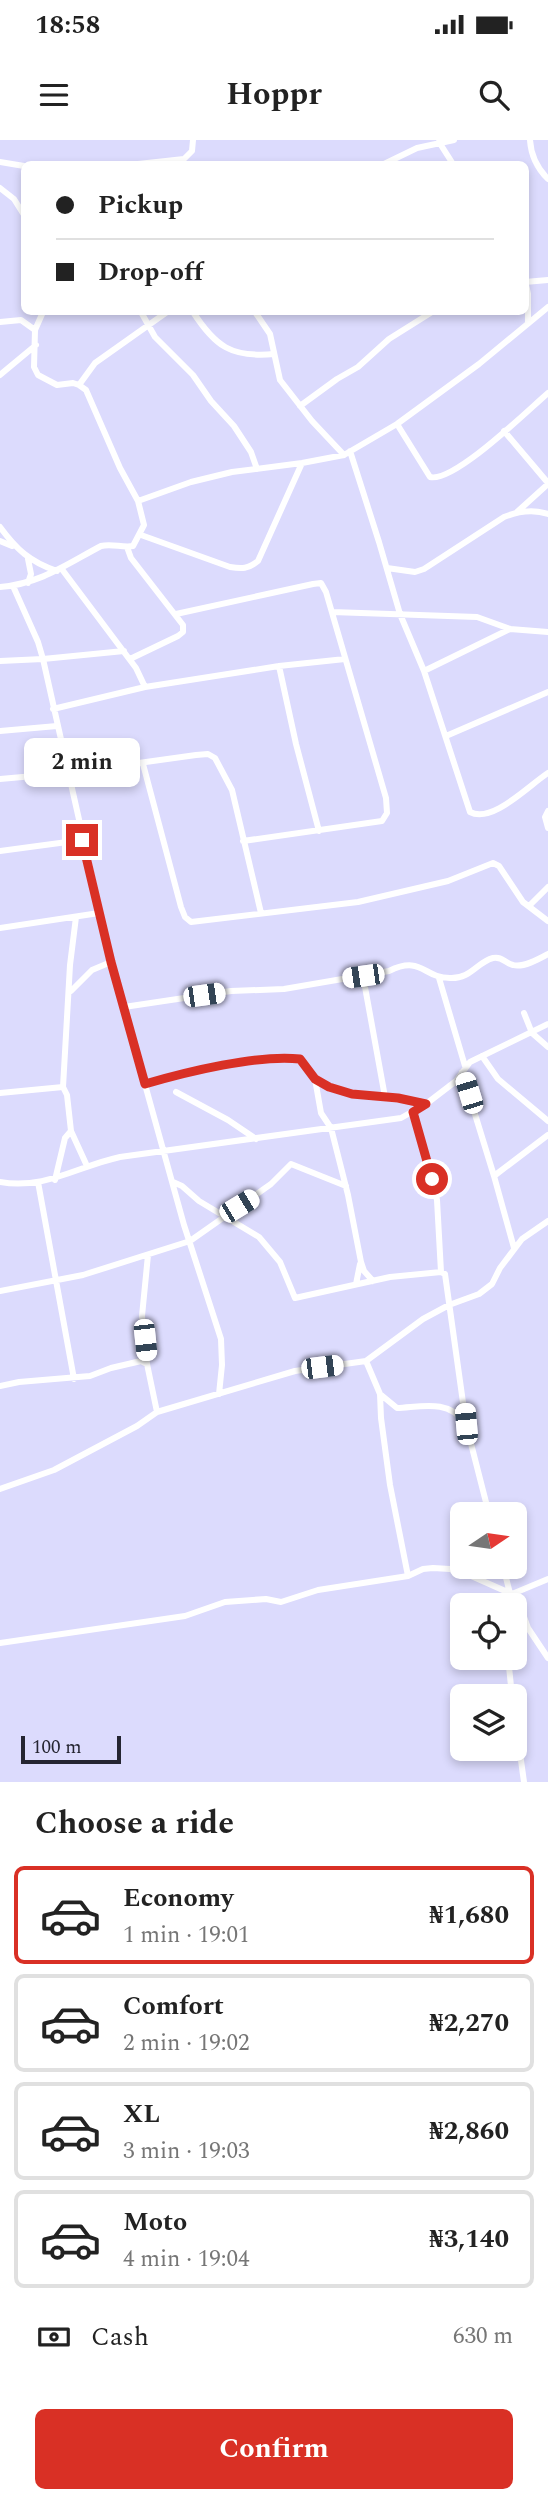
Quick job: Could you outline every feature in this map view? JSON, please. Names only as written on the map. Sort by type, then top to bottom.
[{"type":"street","points":[[166,161],[184,159],[192,151],[193,140]]},
{"type":"street","points":[[390,161],[417,148],[454,140]]},
{"type":"street","points":[[530,140],[538,168],[548,179]]},
{"type":"street","points":[[439,142],[451,161]]},
{"type":"street","points":[[0,162],[21,166]]},
{"type":"street","points":[[0,188],[14,199],[21,210]]},
{"type":"street","points":[[529,281],[548,280]]},
{"type":"street","points":[[138,501],[191,482],[347,453],[397,424],[479,364],[548,307]]},
{"type":"street","points":[[42,315],[34,330],[34,367],[38,375],[57,385],[72,383],[86,390],[143,515],[141,535],[130,547],[131,558],[183,625],[183,632],[130,659]]},
{"type":"street","points":[[142,315],[155,337],[193,374],[211,401],[234,426],[251,452],[257,469]]},
{"type":"street","points":[[79,385],[95,363],[163,315]]},
{"type":"street","points":[[195,315],[207,334],[225,348],[242,354],[274,354]]},
{"type":"street","points":[[258,315],[270,334],[280,380],[300,406],[347,453],[400,614],[424,671],[470,811],[485,816],[499,810],[548,773]]},
{"type":"street","points":[[300,406],[358,367],[389,339],[427,315]]},
{"type":"street","points":[[528,315],[528,322]]},
{"type":"street","points":[[0,322],[21,320],[34,330]]},
{"type":"street","points":[[0,375],[36,345]]},
{"type":"street","points":[[397,424],[430,477],[436,479],[448,475],[471,460],[548,393]]},
{"type":"street","points":[[387,568],[415,572],[424,569],[491,525],[517,512],[548,483],[504,431]]},
{"type":"street","points":[[141,535],[230,567],[249,567],[258,561],[302,463]]},
{"type":"street","points":[[517,512],[538,511],[548,514]]},
{"type":"street","points":[[0,527],[14,547],[28,559],[59,569],[124,650],[145,687]]},
{"type":"street","points":[[0,541],[14,547]]},
{"type":"street","points":[[0,587],[28,583],[101,546],[111,544],[130,547]]},
{"type":"street","points":[[28,559],[31,574],[28,583]]},
{"type":"street","points":[[176,614],[321,583],[326,592],[386,798],[387,813],[382,821],[243,841]]},
{"type":"street","points":[[12,586],[43,659],[52,709],[111,962],[154,1123],[221,1339],[219,1394]]},
{"type":"street","points":[[331,612],[477,617],[510,629],[548,632]]},
{"type":"street","points":[[424,671],[510,629]]},
{"type":"street","points":[[0,661],[124,650]]},
{"type":"street","points":[[52,709],[145,687],[279,666],[345,659]]},
{"type":"street","points":[[279,666],[319,831]]},
{"type":"street","points":[[446,736],[548,692]]},
{"type":"street","points":[[0,731],[57,726]]},
{"type":"street","points":[[0,779],[143,764],[208,754],[222,767],[232,790],[261,913]]},
{"type":"street","points":[[143,764],[185,917],[191,922],[358,902],[447,881],[493,863],[499,866],[523,902],[548,921]]},
{"type":"street","points":[[548,811],[545,817],[548,828]]},
{"type":"street","points":[[0,851],[82,840]]},
{"type":"street","points":[[529,906],[548,887]]},
{"type":"street","points":[[0,928],[99,913]]},
{"type":"street","points":[[76,917],[63,1087],[67,1095],[71,1132],[87,1166]]},
{"type":"street","points":[[124,1007],[231,991],[284,989],[389,971],[405,965],[428,970],[439,978],[453,979],[470,974],[494,958],[502,958],[512,965],[522,966],[548,954]]},
{"type":"street","points":[[69,993],[92,970],[111,962]]},
{"type":"street","points":[[363,976],[385,1097]]},
{"type":"street","points":[[439,978],[514,1248]]},
{"type":"street","points":[[524,1013],[532,1033],[548,1047]]},
{"type":"street","points":[[0,1182],[55,1180],[87,1166],[120,1157],[165,1153],[401,1118],[426,1104],[456,1081],[463,1069],[482,1056],[548,1024]]},
{"type":"street","points":[[482,1056],[498,1079],[548,1121]]},
{"type":"street","points":[[145,1084],[185,1072],[289,1058],[300,1059],[315,1079],[329,1087],[352,1094],[426,1104]]},
{"type":"street","points":[[315,1079],[321,1113],[331,1128],[346,1186],[360,1262],[363,1271],[373,1281]]},
{"type":"street","points":[[0,1093],[63,1087]]},
{"type":"street","points":[[176,1091],[256,1139]]},
{"type":"street","points":[[413,1112],[437,1200],[441,1272],[445,1274],[466,1424],[486,1502]]},
{"type":"street","points":[[55,1180],[65,1138],[71,1132]]},
{"type":"street","points":[[494,1176],[548,1135]]},
{"type":"street","points":[[0,1291],[83,1275],[190,1241],[271,1184],[291,1164],[346,1186]]},
{"type":"street","points":[[38,1182],[74,1379]]},
{"type":"street","points":[[173,1182],[259,1237],[280,1262],[295,1298],[356,1284],[441,1272]]},
{"type":"street","points":[[0,1489],[54,1470],[137,1426],[157,1412],[295,1370],[366,1361],[404,1332],[449,1305],[479,1294],[492,1284],[522,1239],[548,1221]]},
{"type":"street","points":[[148,1255],[142,1316],[147,1364],[157,1412]]},
{"type":"street","points":[[356,1284],[360,1262]]},
{"type":"street","points":[[0,1386],[19,1382],[74,1379],[141,1361],[147,1364]]},
{"type":"street","points":[[366,1361],[380,1394],[390,1486],[408,1576]]},
{"type":"street","points":[[380,1394],[397,1408],[433,1405],[446,1407],[459,1414],[466,1424]]},
{"type":"street","points":[[0,1643],[185,1616],[225,1602],[266,1599],[281,1602],[318,1590],[408,1576],[424,1569],[450,1569],[510,1593]]},
{"type":"street","points":[[514,1593],[548,1579]]},
{"type":"street","points":[[527,1625],[548,1658]]},
{"type":"street","points":[[521,1761],[524,1782]]},
{"type":"route","points":[[82,840],[111,962],[145,1084],[185,1072],[250,1062],[300,1059],[315,1079],[329,1087],[352,1094],[398,1098],[426,1104],[413,1112],[432,1179]]}]
